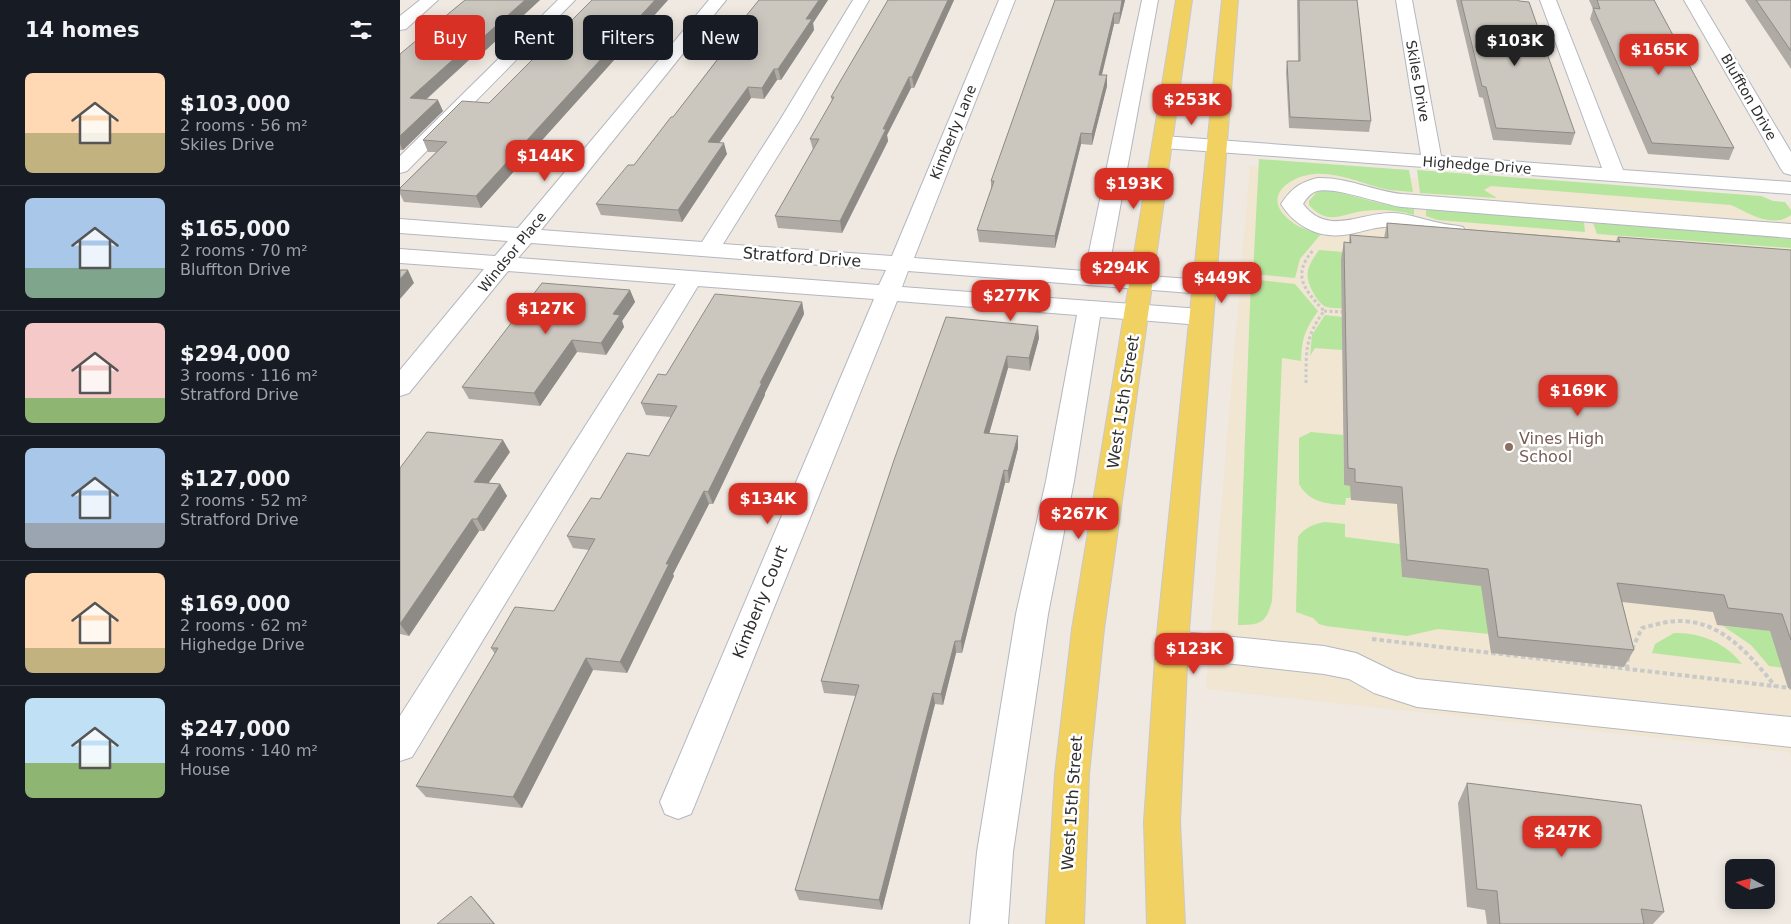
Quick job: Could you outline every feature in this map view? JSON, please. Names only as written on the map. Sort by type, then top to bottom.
[{"type":"main road","name":"West 15th Street","points":[[1065,924],[1072,774],[1088,629],[1184,0]]},
{"type":"main road","points":[[1166,924],[1162,822],[1172,644],[1230,0]]},
{"type":"street","points":[[400,25],[430,0]]},
{"type":"street","points":[[400,167],[567,0]]},
{"type":"street","name":"Windsor Place","points":[[400,387],[718,0]]},
{"type":"street","points":[[708,250],[790,120],[861,0]]},
{"type":"street","name":"Kimberly Lane","points":[[900,264],[1007,0]]},
{"type":"street","points":[[989,924],[995,852],[1032,614],[1060,481],[1092,294],[1150,0]]},
{"type":"street","name":"Skiles Drive","points":[[1404,0],[1432,162]]},
{"type":"street","points":[[1548,0],[1615,175]]},
{"type":"street","name":"Bluffton Drive","points":[[1692,0],[1791,169]]},
{"type":"street","name":"Highedge Drive","points":[[1163,142],[1791,188]]},
{"type":"street","points":[[1478,234],[1448,232],[1397,220],[1366,222],[1352,228],[1324,227],[1309,221],[1297,213],[1292,204],[1297,194],[1310,186],[1324,184],[1341,185],[1373,195],[1412,201],[1791,231]]},
{"type":"street","name":"Stratford Drive","points":[[400,226],[900,264],[1092,294],[1137,312],[1201,317]]},
{"type":"street","name":"Stratford Drive","points":[[400,256],[888,293],[1092,294],[1142,283],[1204,287]]},
{"type":"street","name":"Kimberly Court","points":[[678,802],[900,264]]},
{"type":"street","points":[[400,746],[692,277]]},
{"type":"street","points":[[1172,644],[1324,660],[1356,667],[1386,683],[1417,693],[1791,732]]},
{"type":"path","points":[[1318,247],[1312,251],[1305,261],[1301,273],[1301,281],[1305,290],[1324,311],[1344,312]]},
{"type":"path","points":[[1306,383],[1306,340],[1311,327],[1324,311]]},
{"type":"path","points":[[1627,669],[1629,655],[1642,628],[1664,622],[1684,621],[1708,626],[1737,644],[1756,662],[1775,686]]},
{"type":"path","points":[[1365,638],[1791,688]]},
{"type":"path","points":[[1541,650],[1543,659]]},
{"type":"shaded area","name":"Vines High School","points":[[1250,166],[1791,205],[1791,758],[1789,752],[1206,689]]},
{"type":"green space","points":[[1259,159],[1409,170],[1413,192],[1389,190],[1334,175],[1314,174],[1294,180],[1280,191],[1278,206],[1283,214],[1295,224],[1306,230],[1321,234],[1300,259],[1295,278],[1253,274]]},
{"type":"green space","points":[[1417,170],[1761,196],[1773,201],[1785,202],[1791,210],[1791,215],[1784,219],[1768,220],[1731,205],[1491,186],[1484,190],[1497,198],[1420,193]]},
{"type":"green space","points":[[1327,190],[1382,204],[1414,209],[1414,215],[1376,210],[1335,217],[1322,215],[1309,205],[1309,201],[1317,192]]},
{"type":"green space","points":[[1426,209],[1584,222],[1585,232],[1438,220],[1426,216]]},
{"type":"green space","points":[[1593,223],[1791,239],[1791,248],[1597,234]]},
{"type":"green space","points":[[1319,250],[1343,252],[1342,307],[1348,309],[1324,306],[1317,299],[1308,282],[1309,266]]},
{"type":"green space","points":[[1251,279],[1295,284],[1318,311],[1305,334],[1301,361],[1282,358],[1272,601],[1265,618],[1261,621],[1238,625]]},
{"type":"green space","points":[[1325,315],[1342,317],[1342,350],[1315,348],[1310,356],[1312,335]]},
{"type":"green space","points":[[1311,432],[1343,435],[1344,485],[1351,486],[1351,498],[1346,498],[1345,505],[1319,501],[1308,495],[1299,484],[1299,438]]},
{"type":"green space","points":[[1325,522],[1345,524],[1345,537],[1400,544],[1402,577],[1524,590],[1532,638],[1438,629],[1407,636],[1326,626],[1319,624],[1313,618],[1296,612],[1298,537],[1310,526]]},
{"type":"green space","points":[[1723,626],[1791,633],[1791,669],[1769,666],[1751,645]]},
{"type":"green space","points":[[1674,633],[1693,634],[1712,640],[1728,650],[1742,664],[1652,653],[1655,644]]},
{"type":"building","points":[[465,0],[525,0],[508,15],[495,15],[495,27],[485,36],[485,15],[447,15]]},
{"type":"building","points":[[592,0],[655,0],[641,15],[583,15],[583,60],[600,60],[476,196],[400,190],[447,142],[423,140],[462,101],[489,103],[532,60],[573,60],[573,19]]},
{"type":"building","points":[[759,0],[819,0],[806,19],[812,19],[778,69],[774,69],[762,88],[748,87],[708,142],[724,143],[678,210],[596,204],[628,165],[634,165],[717,60],[758,60],[758,15],[747,15]]},
{"type":"building","points":[[888,0],[948,0],[912,77],[909,77],[883,129],[886,129],[840,221],[775,216],[819,139],[810,139],[834,97],[831,97]]},
{"type":"building","points":[[1055,0],[1122,0],[1120,13],[1114,13],[1099,75],[1107,75],[1092,134],[1081,133],[1055,236],[977,230],[994,181],[991,181]]},
{"type":"building","points":[[1299,0],[1357,0],[1371,121],[1290,117],[1287,61],[1300,61]]},
{"type":"building","points":[[1461,0],[1518,0],[1529,2],[1575,133],[1496,128],[1486,87],[1482,86]]},
{"type":"building","points":[[1597,0],[1654,0],[1734,148],[1652,143],[1593,8],[1600,9]]},
{"type":"building","points":[[1756,0],[1791,0],[1791,51]]},
{"type":"building","points":[[415,42],[415,60],[453,60],[410,98],[438,100],[400,136],[400,54]]},
{"type":"building","name":"Vines High School","points":[[1387,223],[1620,242],[1618,237],[1791,250],[1791,640],[1782,614],[1728,608],[1724,595],[1617,583],[1634,650],[1498,637],[1488,569],[1407,560],[1402,487],[1355,482],[1355,469],[1348,468],[1344,242],[1351,243],[1350,235],[1388,238]]},
{"type":"building","points":[[400,270],[408,270],[400,279]]},
{"type":"building","points":[[542,283],[630,290],[613,314],[620,315],[601,343],[572,340],[534,393],[462,387]]},
{"type":"building","points":[[715,294],[802,302],[760,383],[762,383],[708,492],[704,491],[666,564],[669,564],[620,662],[586,658],[513,797],[416,786],[498,648],[491,648],[515,607],[554,611],[595,539],[567,536],[591,498],[600,499],[627,453],[649,456],[677,406],[641,403],[658,374],[666,375]]},
{"type":"building","points":[[946,317],[1038,326],[1029,358],[1007,356],[984,433],[1018,436],[1008,471],[1004,470],[961,641],[955,641],[941,694],[933,693],[879,900],[795,890],[859,685],[821,681],[894,460]]},
{"type":"building","points":[[427,432],[503,440],[474,482],[500,484],[477,519],[472,519],[400,624],[400,468]]},
{"type":"building","points":[[1467,783],[1641,805],[1664,912],[1641,909],[1644,924],[1500,924],[1497,891],[1477,889]]},
{"type":"building","points":[[471,896],[494,924],[437,924]]},
{"type":"place","name":"Vines High School","points":[[1509,447]]}]
